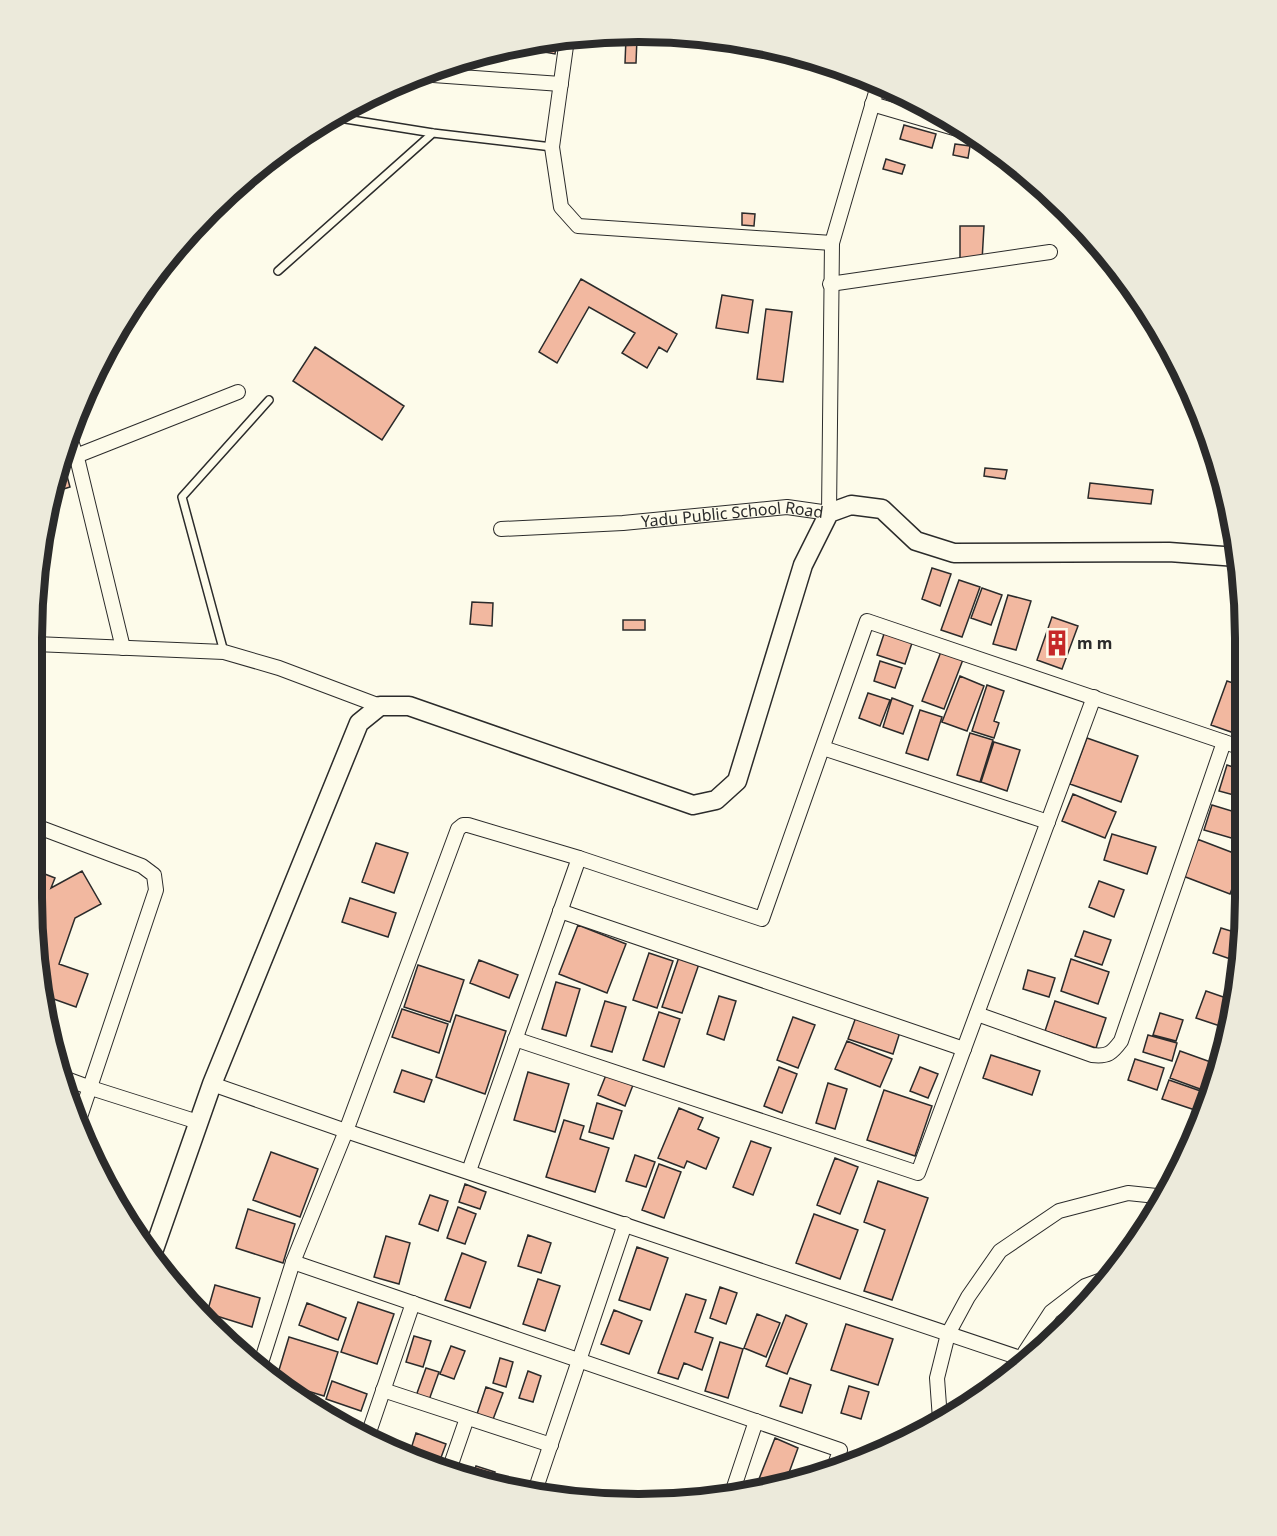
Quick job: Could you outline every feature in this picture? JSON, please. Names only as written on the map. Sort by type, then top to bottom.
[{"type":"street","points":[[566,46],[552,147],[561,207],[578,226],[832,243]]},
{"type":"street","points":[[442,76],[561,84]]},
{"type":"street","points":[[42,644],[224,652],[279,668],[380,706],[409,706],[693,806],[716,800],[737,781],[802,565],[829,513],[832,243],[876,92]]},
{"type":"street","points":[[873,104],[940,124]]},
{"type":"street","points":[[830,284],[1050,252]]},
{"type":"street","points":[[76,456],[238,392]]},
{"type":"street","points":[[74,449],[123,648]]},
{"type":"street","name":"Yadu Public School Road","points":[[501,529],[623,523],[787,507],[829,513],[851,505],[882,509],[916,541],[954,553],[1169,552],[1229,556]]},
{"type":"street","points":[[262,1360],[293,1262],[346,1131],[460,826],[468,825],[579,858],[762,919],[867,621],[1235,746]]},
{"type":"street","points":[[515,1039],[918,1173],[1094,697]]},
{"type":"street","points":[[155,1246],[212,1084],[359,723],[380,706]]},
{"type":"street","points":[[977,1014],[1092,1055],[1103,1057],[1113,1052],[1121,1041],[1224,742]]},
{"type":"street","points":[[823,748],[1048,822]]},
{"type":"street","points":[[42,828],[142,866],[154,875],[156,890],[82,1113]]},
{"type":"street","points":[[469,1171],[579,858]]},
{"type":"street","points":[[560,911],[964,1049]]},
{"type":"street","points":[[71,1081],[198,1122]]},
{"type":"street","points":[[212,1084],[948,1334],[1015,1360]]},
{"type":"street","points":[[940,1412],[937,1378],[948,1334],[968,1296],[1000,1251],[1059,1211],[1128,1193],[1155,1196]]},
{"type":"street","points":[[537,1485],[625,1224]]},
{"type":"street","points":[[293,1262],[840,1450],[837,1460]]},
{"type":"street","points":[[1025,1352],[1051,1312],[1086,1286],[1094,1283]]},
{"type":"street","points":[[370,1429],[413,1303]]},
{"type":"street","points":[[383,1390],[551,1445]]},
{"type":"street","points":[[451,1463],[467,1418]]},
{"type":"street","points":[[734,1486],[756,1421]]},
{"type":"lane","points":[[346,119],[433,133],[552,147]]},
{"type":"lane","points":[[278,272],[433,133]]},
{"type":"lane","points":[[224,652],[182,497],[269,400]]},
{"type":"building","points":[[626,42],[637,42],[636,63],[625,63]]},
{"type":"building","points":[[556,48],[555,54],[537,51]]},
{"type":"building","points":[[904,105],[919,113],[903,109]]},
{"type":"building","points":[[904,125],[936,134],[932,148],[900,139]]},
{"type":"building","points":[[955,144],[970,146],[968,158],[953,155]]},
{"type":"building","points":[[886,159],[905,165],[902,174],[883,169]]},
{"type":"building","points":[[742,213],[755,214],[754,226],[742,225]]},
{"type":"building","points":[[960,226],[984,226],[982,261],[960,260]]},
{"type":"building","points":[[581,279],[677,334],[667,352],[659,347],[647,368],[622,353],[635,333],[589,307],[557,363],[539,352]]},
{"type":"building","points":[[722,295],[753,300],[748,333],[716,328]]},
{"type":"building","points":[[766,309],[792,312],[783,382],[757,379]]},
{"type":"building","points":[[315,347],[404,406],[382,440],[293,381]]},
{"type":"building","points":[[985,468],[1007,470],[1005,479],[984,476]]},
{"type":"building","points":[[67,476],[70,487],[61,490],[62,484],[64,477]]},
{"type":"building","points":[[1090,483],[1153,490],[1151,504],[1088,498]]},
{"type":"building","points":[[932,568],[951,574],[940,606],[922,599]]},
{"type":"building","points":[[959,580],[980,587],[962,637],[941,630]]},
{"type":"building","points":[[982,588],[1002,595],[991,625],[971,618]]},
{"type":"building","points":[[1008,595],[1031,601],[1016,650],[993,644]]},
{"type":"building","points":[[472,602],[493,603],[492,626],[470,624]]},
{"type":"building","name":"m m","points":[[1052,617],[1078,626],[1062,669],[1037,660]]},
{"type":"building","points":[[623,620],[645,620],[645,630],[623,630]]},
{"type":"building","points":[[885,631],[913,640],[905,664],[877,655]]},
{"type":"building","points":[[942,649],[964,657],[944,709],[922,701]]},
{"type":"building","points":[[880,661],[902,668],[895,688],[874,681]]},
{"type":"building","points":[[960,676],[984,686],[967,731],[942,722]]},
{"type":"building","points":[[1227,681],[1235,684],[1234,733],[1211,725]]},
{"type":"building","points":[[987,685],[1004,691],[994,721],[999,723],[994,738],[972,731]]},
{"type":"building","points":[[868,693],[890,700],[880,726],[859,718]]},
{"type":"building","points":[[892,698],[913,706],[903,734],[883,727]]},
{"type":"building","points":[[920,710],[942,717],[928,760],[906,753]]},
{"type":"building","points":[[970,733],[993,740],[980,782],[957,775]]},
{"type":"building","points":[[1087,738],[1138,756],[1121,802],[1070,784]]},
{"type":"building","points":[[994,742],[1020,750],[1007,791],[981,782]]},
{"type":"building","points":[[1227,765],[1235,768],[1235,795],[1219,791]]},
{"type":"building","points":[[1073,794],[1116,812],[1105,838],[1062,821]]},
{"type":"building","points":[[1212,805],[1235,812],[1235,839],[1204,830]]},
{"type":"building","points":[[1112,834],[1156,847],[1147,874],[1104,860]]},
{"type":"building","points":[[1197,839],[1235,854],[1235,881],[1230,894],[1183,876]]},
{"type":"building","points":[[376,843],[408,853],[394,893],[362,882]]},
{"type":"building","points":[[82,871],[101,904],[75,918],[59,964],[88,974],[76,1007],[51,998],[43,937],[42,873],[55,878],[51,888]]},
{"type":"building","points":[[1099,881],[1124,890],[1114,917],[1089,907]]},
{"type":"building","points":[[350,898],[396,913],[388,937],[342,922]]},
{"type":"building","points":[[578,925],[626,944],[607,993],[559,974]]},
{"type":"building","points":[[1221,928],[1234,932],[1232,959],[1213,953]]},
{"type":"building","points":[[1084,931],[1111,940],[1102,965],[1075,956]]},
{"type":"building","points":[[649,953],[673,961],[657,1008],[633,1000]]},
{"type":"building","points":[[679,957],[699,964],[682,1013],[662,1007]]},
{"type":"building","points":[[1071,959],[1109,972],[1098,1004],[1061,991]]},
{"type":"building","points":[[479,960],[518,975],[509,998],[470,983]]},
{"type":"building","points":[[418,965],[464,980],[450,1022],[404,1007]]},
{"type":"building","points":[[1028,970],[1055,978],[1049,997],[1023,989]]},
{"type":"building","points":[[556,982],[580,989],[566,1036],[542,1029]]},
{"type":"building","points":[[1206,991],[1226,998],[1221,1026],[1196,1018]]},
{"type":"building","points":[[719,996],[736,1001],[724,1040],[707,1034]]},
{"type":"building","points":[[605,1001],[626,1007],[612,1052],[591,1046]]},
{"type":"building","points":[[1055,1001],[1106,1018],[1096,1048],[1045,1031]]},
{"type":"building","points":[[402,1009],[448,1024],[439,1053],[392,1037]]},
{"type":"building","points":[[659,1012],[680,1019],[664,1067],[643,1060]]},
{"type":"building","points":[[1160,1013],[1183,1020],[1176,1041],[1153,1035]]},
{"type":"building","points":[[456,1015],[506,1031],[485,1094],[436,1077]]},
{"type":"building","points":[[793,1017],[815,1025],[798,1068],[777,1060]]},
{"type":"building","points":[[856,1017],[900,1032],[893,1054],[848,1039]]},
{"type":"building","points":[[1148,1035],[1177,1043],[1172,1061],[1143,1052]]},
{"type":"building","points":[[847,1041],[892,1059],[880,1087],[835,1069]]},
{"type":"building","points":[[1180,1051],[1212,1062],[1203,1090],[1170,1078]]},
{"type":"building","points":[[991,1055],[1040,1071],[1032,1095],[983,1078]]},
{"type":"building","points":[[1135,1059],[1164,1068],[1157,1090],[1128,1080]]},
{"type":"building","points":[[779,1067],[797,1074],[782,1113],[764,1106]]},
{"type":"building","points":[[920,1067],[938,1074],[928,1098],[910,1091]]},
{"type":"building","points":[[402,1070],[432,1080],[424,1102],[394,1092]]},
{"type":"building","points":[[528,1072],[569,1084],[555,1132],[514,1120]]},
{"type":"building","points":[[606,1075],[633,1085],[625,1106],[598,1095]]},
{"type":"building","points":[[1169,1080],[1202,1092],[1196,1110],[1162,1099]]},
{"type":"building","points":[[828,1083],[847,1089],[835,1129],[816,1123]]},
{"type":"building","points":[[884,1090],[932,1106],[915,1156],[867,1140]]},
{"type":"building","points":[[597,1103],[622,1111],[613,1139],[589,1132]]},
{"type":"building","points":[[679,1108],[703,1118],[698,1129],[719,1138],[706,1169],[687,1161],[684,1168],[658,1158]]},
{"type":"building","points":[[564,1120],[584,1126],[580,1139],[609,1148],[595,1192],[546,1177]]},
{"type":"building","points":[[751,1141],[771,1148],[753,1195],[733,1187]]},
{"type":"building","points":[[271,1152],[318,1169],[300,1217],[253,1200]]},
{"type":"building","points":[[635,1155],[655,1162],[646,1187],[626,1181]]},
{"type":"building","points":[[835,1158],[858,1167],[840,1214],[817,1205]]},
{"type":"building","points":[[659,1164],[681,1172],[664,1218],[642,1210]]},
{"type":"building","points":[[878,1181],[928,1198],[892,1300],[864,1291],[885,1230],[864,1222]]},
{"type":"building","points":[[465,1184],[486,1192],[480,1209],[459,1202]]},
{"type":"building","points":[[430,1195],[448,1201],[438,1231],[419,1224]]},
{"type":"building","points":[[458,1207],[476,1214],[465,1244],[447,1238]]},
{"type":"building","points":[[248,1209],[295,1224],[283,1263],[236,1248]]},
{"type":"building","points":[[814,1214],[858,1230],[840,1279],[796,1263]]},
{"type":"building","points":[[528,1235],[551,1243],[541,1273],[518,1266]]},
{"type":"building","points":[[386,1236],[410,1243],[399,1284],[374,1277]]},
{"type":"building","points":[[637,1247],[668,1258],[650,1310],[619,1300]]},
{"type":"building","points":[[462,1253],[486,1262],[470,1308],[445,1300]]},
{"type":"building","points":[[538,1279],[560,1286],[545,1331],[523,1324]]},
{"type":"building","points":[[215,1285],[260,1298],[252,1327],[213,1315],[208,1310]]},
{"type":"building","points":[[720,1287],[737,1293],[726,1324],[710,1318]]},
{"type":"building","points":[[686,1294],[706,1300],[695,1332],[713,1338],[702,1370],[684,1363],[678,1379],[658,1373]]},
{"type":"building","points":[[358,1302],[394,1314],[377,1364],[341,1352]]},
{"type":"building","points":[[307,1303],[346,1318],[338,1340],[299,1325]]},
{"type":"building","points":[[614,1310],[642,1321],[629,1354],[601,1344]]},
{"type":"building","points":[[757,1314],[780,1323],[766,1357],[744,1348]]},
{"type":"building","points":[[786,1315],[807,1324],[787,1374],[766,1366]]},
{"type":"building","points":[[846,1324],[893,1339],[878,1385],[831,1370]]},
{"type":"building","points":[[414,1336],[431,1341],[423,1367],[406,1362]]},
{"type":"building","points":[[289,1337],[338,1352],[324,1396],[301,1389],[278,1373]]},
{"type":"building","points":[[720,1342],[743,1349],[728,1398],[705,1391]]},
{"type":"building","points":[[451,1346],[465,1351],[454,1379],[440,1374]]},
{"type":"building","points":[[500,1358],[513,1362],[506,1387],[493,1383]]},
{"type":"building","points":[[426,1368],[439,1372],[429,1400],[416,1396]]},
{"type":"building","points":[[528,1371],[541,1376],[533,1402],[519,1398]]},
{"type":"building","points":[[790,1378],[811,1385],[802,1413],[780,1406]]},
{"type":"building","points":[[332,1381],[367,1394],[361,1411],[326,1399]]},
{"type":"building","points":[[849,1386],[869,1392],[861,1419],[841,1413]]},
{"type":"building","points":[[486,1387],[503,1393],[492,1422],[476,1417]]},
{"type":"building","points":[[416,1433],[446,1444],[440,1460],[411,1449]]},
{"type":"building","points":[[775,1438],[798,1448],[788,1475],[764,1481],[759,1479]]},
{"type":"building","points":[[476,1466],[495,1472],[494,1476],[474,1471]]},
{"type":"place","name":"m m","points":[[1057,643]]}]
